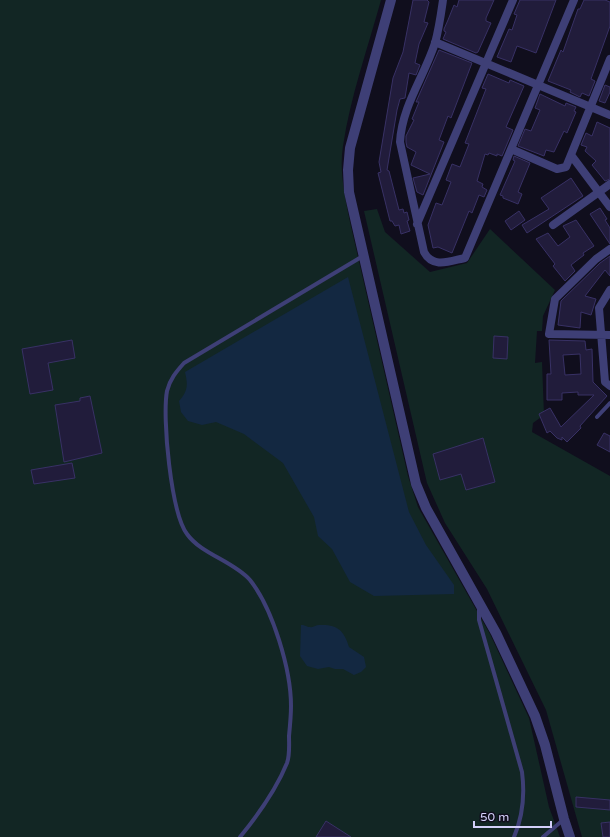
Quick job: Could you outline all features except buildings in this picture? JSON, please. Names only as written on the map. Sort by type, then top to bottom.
[{"type":"street","points":[[391,0],[350,148],[348,163],[349,192],[416,484],[426,508],[496,632],[535,716],[545,745],[570,837]]},
{"type":"street","points":[[444,0],[435,42],[406,111],[401,132],[401,153],[417,224],[427,258],[432,262],[441,263],[465,258],[574,0]]},
{"type":"street","points":[[417,224],[513,0]]},
{"type":"street","points":[[435,42],[610,116]]},
{"type":"street","points":[[511,149],[557,169],[566,167],[610,59]]},
{"type":"street","points":[[571,155],[610,207]]},
{"type":"street","points":[[553,225],[600,193],[610,184]]},
{"type":"street","points":[[610,249],[596,260],[555,299],[549,334],[610,335]]},
{"type":"street","points":[[610,290],[600,308],[606,382],[610,386]]},
{"type":"lane","points":[[240,837],[259,814],[287,762],[291,705],[288,676],[272,622],[250,580],[231,565],[194,541],[186,533],[180,518],[169,463],[165,416],[167,391],[172,376],[184,363],[363,256]]},
{"type":"lane","points":[[597,417],[610,403]]},
{"type":"lane","points":[[478,598],[479,620],[522,772],[524,794],[520,824],[514,837]]},
{"type":"lane","points":[[543,837],[564,819]]},
{"type":"green space","points":[[0,0],[381,0],[350,110],[343,146],[342,174],[350,222],[408,476],[418,507],[490,634],[529,718],[549,807],[560,837],[0,837]]},
{"type":"green space","points":[[377,209],[385,232],[430,272],[467,263],[490,229],[555,290],[543,316],[542,331],[537,331],[535,363],[542,362],[544,415],[533,423],[532,432],[610,476],[610,837],[582,837],[546,710],[487,589],[445,523],[427,483],[364,211]]},
{"type":"water","points":[[348,277],[409,512],[426,545],[454,585],[454,594],[374,596],[350,582],[332,549],[318,536],[314,517],[283,463],[244,434],[216,422],[202,425],[188,421],[181,412],[179,401],[186,388],[187,381],[185,372]]},
{"type":"water","points":[[301,625],[311,627],[325,625],[339,629],[345,636],[349,647],[364,657],[366,667],[361,672],[354,675],[343,669],[329,667],[318,669],[307,666],[300,656]]}]
